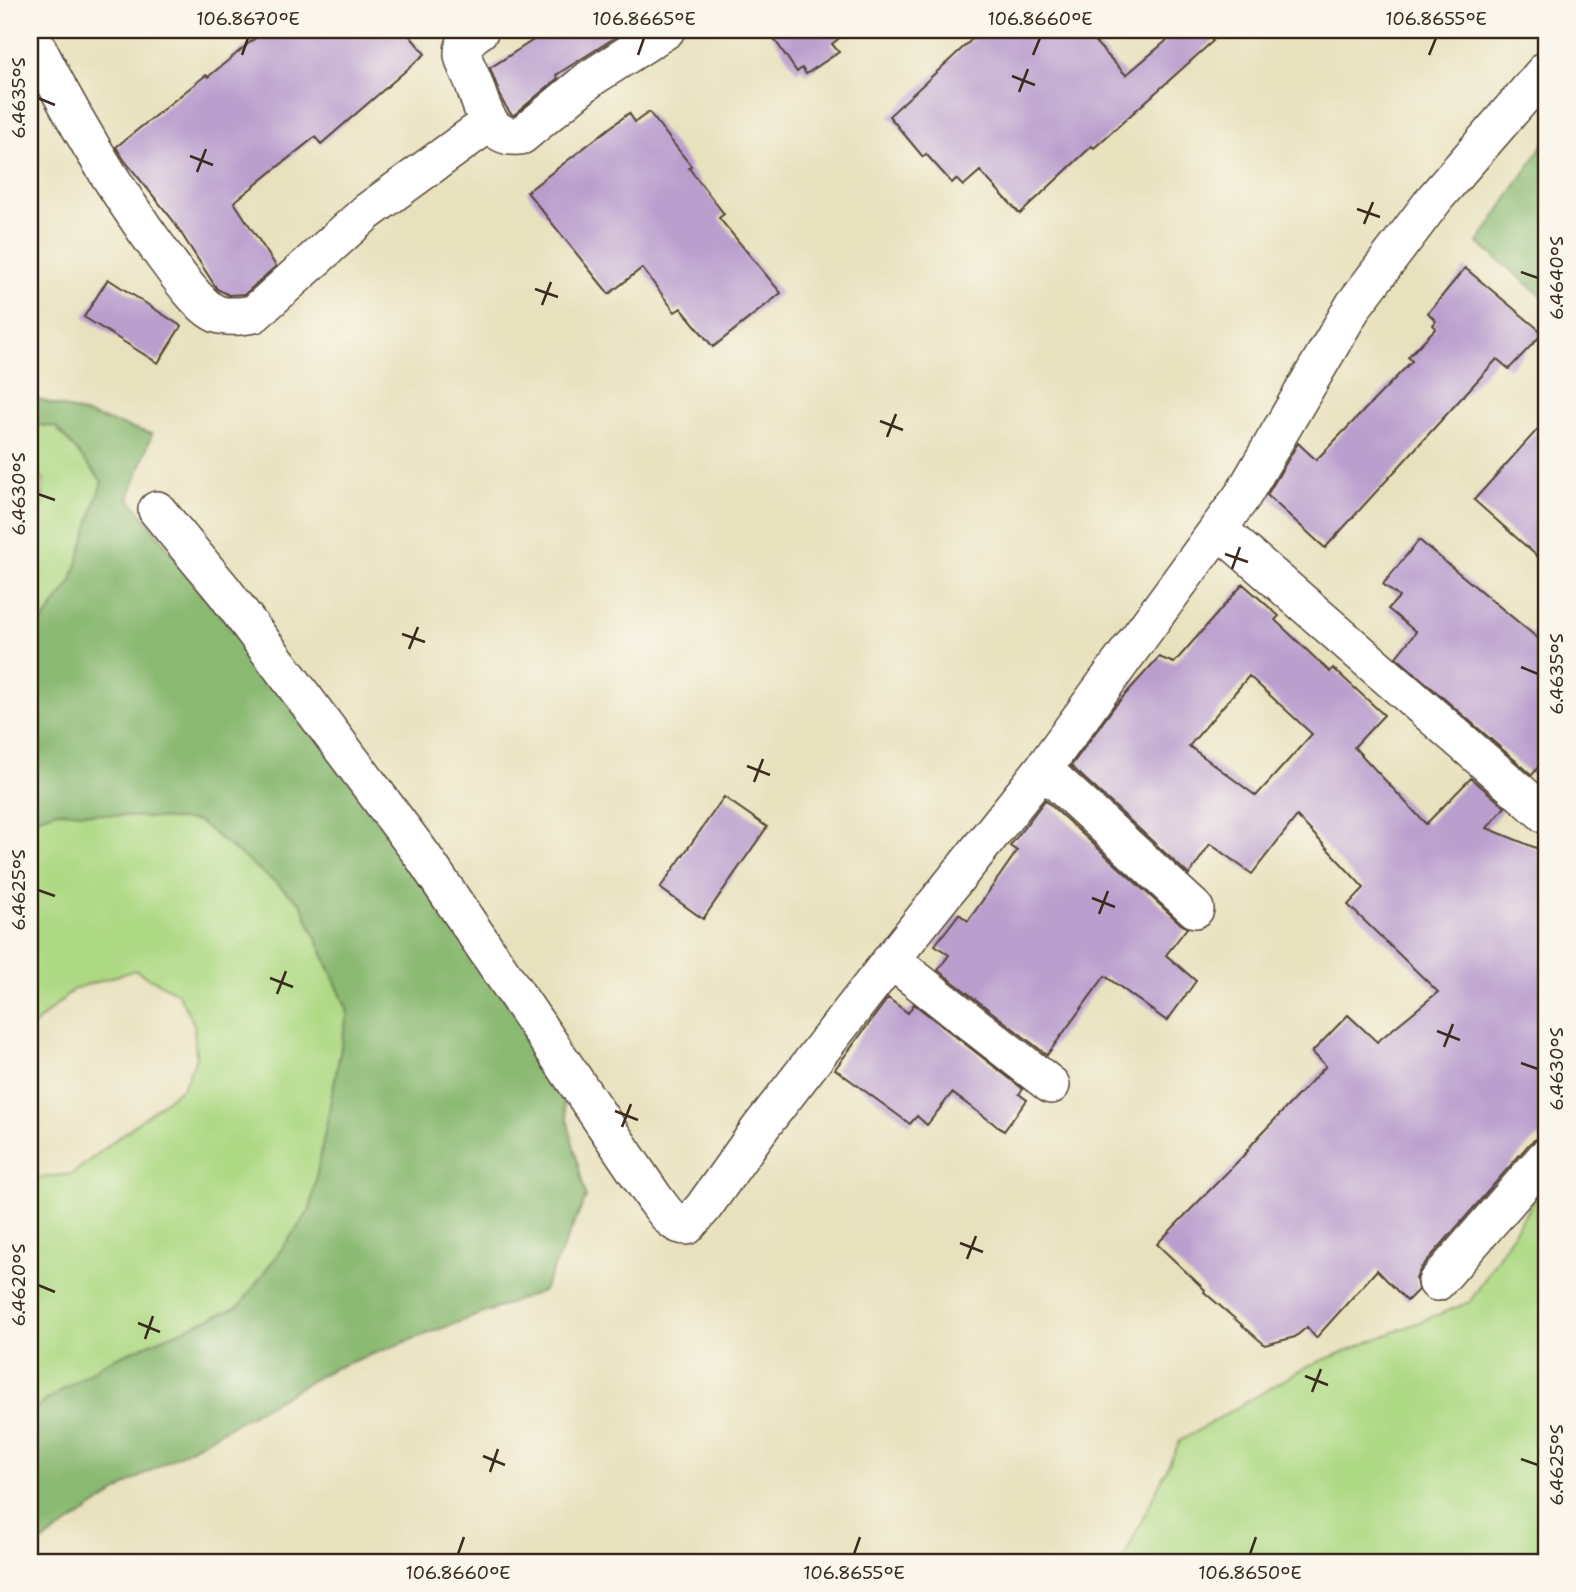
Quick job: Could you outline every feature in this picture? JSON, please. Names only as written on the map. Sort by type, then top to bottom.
[{"type":"street","points":[[480,30],[469,37],[463,55],[489,123],[505,135],[521,135],[591,78],[666,30]]},
{"type":"street","points":[[30,33],[57,90],[126,203],[187,287],[215,313],[238,317],[254,314],[367,212],[489,123]]},
{"type":"street","points":[[158,510],[224,591],[422,855],[655,1199],[678,1226],[687,1226],[891,960],[1044,769],[1243,495],[1354,306],[1436,197],[1546,70]]},
{"type":"street","points":[[1218,529],[1546,815]]},
{"type":"street","points":[[1044,769],[1195,909]]},
{"type":"street","points":[[891,960],[1051,1085]]},
{"type":"street","points":[[1437,1282],[1546,1157]]},
{"type":"green space","points":[[1546,140],[1546,299],[1478,243]]},
{"type":"green space","points":[[30,397],[152,434],[129,498],[333,758],[556,1072],[586,1198],[543,1291],[332,1369],[131,1482],[30,1550],[30,1411],[108,1361],[240,1306],[310,1210],[348,1011],[301,903],[198,821],[57,811],[30,820],[30,639],[72,581],[102,481],[56,427],[30,424]]},
{"type":"green space","points":[[30,424],[56,427],[102,481],[72,581],[30,639],[30,525],[41,515],[44,479],[30,464]]},
{"type":"green space","points":[[57,811],[198,821],[301,903],[348,1011],[310,1211],[240,1306],[108,1361],[30,1411],[30,1175],[34,1178],[72,1174],[183,1087],[196,1058],[194,1024],[178,993],[135,970],[74,989],[30,1029],[30,820]]},
{"type":"green space","points":[[1546,1181],[1546,1562],[1122,1562],[1180,1441],[1308,1366],[1470,1302]]},
{"type":"building","points":[[265,30],[405,30],[425,54],[321,144],[315,137],[234,202],[276,266],[245,294],[229,295],[217,289],[172,219],[116,147]]},
{"type":"building","points":[[549,30],[627,30],[556,75],[558,78],[514,115],[511,114],[503,102],[490,68]]},
{"type":"building","points":[[768,30],[849,30],[832,44],[839,52],[806,74],[802,68],[797,72]]},
{"type":"building","points":[[982,30],[1084,30],[1126,75],[1179,30],[1203,30],[1213,41],[1094,148],[1092,146],[1020,214],[980,171],[963,186],[956,179],[952,183],[926,154],[923,157],[889,116]]},
{"type":"building","points":[[649,112],[724,214],[719,218],[781,293],[713,347],[681,308],[675,312],[642,268],[609,294],[527,192],[629,113],[635,122]]},
{"type":"building","points":[[1465,268],[1543,333],[1509,369],[1497,359],[1325,548],[1267,495],[1298,443],[1316,460],[1412,361],[1408,357],[1436,328],[1433,325],[1436,321],[1428,313]]},
{"type":"building","points":[[108,279],[181,326],[158,363],[84,317]]},
{"type":"building","points":[[1546,420],[1546,564],[1474,500]]},
{"type":"building","points":[[1419,540],[1546,645],[1546,757],[1532,775],[1396,657],[1416,632],[1388,609],[1399,597],[1383,584]]},
{"type":"building","points":[[1243,584],[1279,616],[1275,620],[1330,672],[1333,668],[1384,715],[1354,747],[1426,824],[1471,778],[1505,807],[1487,828],[1546,852],[1546,1137],[1539,1137],[1530,1143],[1421,1268],[1416,1279],[1418,1290],[1407,1301],[1377,1270],[1316,1338],[1307,1327],[1295,1337],[1265,1345],[1204,1292],[1205,1290],[1157,1244],[1326,1066],[1312,1052],[1348,1015],[1377,1042],[1438,992],[1348,905],[1364,888],[1297,816],[1252,874],[1210,844],[1189,875],[1071,766],[1114,707],[1159,657],[1174,663]],"holes":[[[1249,676],[1312,734],[1256,796],[1189,746]]]},
{"type":"building","points":[[724,797],[767,827],[703,919],[660,888]]},
{"type":"building","points":[[1045,800],[1187,928],[1166,955],[1196,981],[1167,1021],[1105,976],[1047,1055],[938,970],[949,955],[935,945],[959,914],[968,921],[1017,851],[1010,846]]},
{"type":"building","points":[[888,998],[908,1013],[914,1004],[1023,1089],[1019,1094],[1027,1100],[1004,1131],[952,1093],[927,1125],[917,1116],[910,1124],[835,1069]]}]
